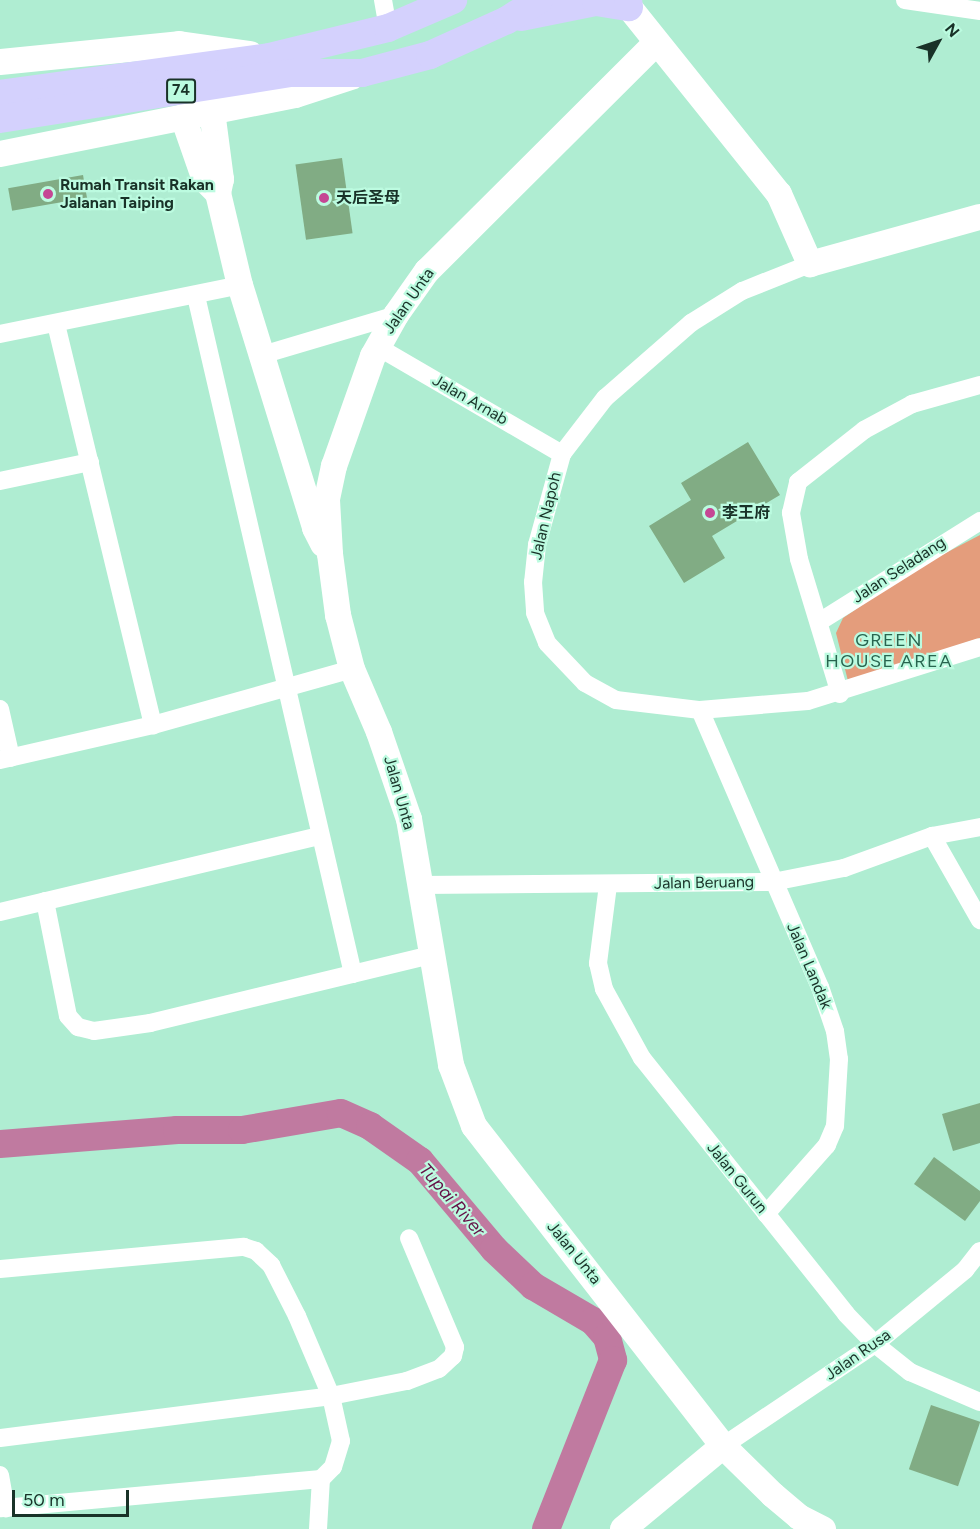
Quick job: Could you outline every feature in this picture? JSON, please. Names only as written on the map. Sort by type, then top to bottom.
[{"type":"main road","name":"74","points":[[0,94],[269,57],[388,28],[453,0]]},
{"type":"main road","name":"74","points":[[0,119],[292,73],[362,73],[430,55],[507,20],[538,0]]},
{"type":"main road","points":[[507,20],[596,2],[628,4]]},
{"type":"street","points":[[384,0],[388,28]]},
{"type":"street","points":[[914,1],[980,10]]},
{"type":"street","points":[[628,4],[655,44],[731,130],[779,194],[810,264]]},
{"type":"street","points":[[0,62],[179,44],[269,57]]},
{"type":"street","name":"Jalan Unta","points":[[655,44],[427,271],[396,315],[378,347],[344,432],[327,500],[330,554],[338,615],[352,669],[396,777],[409,819],[451,1065],[474,1126],[723,1446],[773,1495],[799,1516],[823,1529]]},
{"type":"street","points":[[0,154],[295,95],[362,73]]},
{"type":"street","points":[[212,111],[221,179],[218,193],[240,285],[315,528],[330,554]]},
{"type":"street","points":[[183,117],[205,180],[218,193]]},
{"type":"street","name":"Jalan Napoh","points":[[980,217],[810,264],[742,291],[692,323],[605,398],[562,454],[537,545],[533,582],[535,613],[547,643],[585,683],[616,700],[700,710],[808,701],[840,694],[980,647]]},
{"type":"street","points":[[0,334],[196,296],[240,285]]},
{"type":"street","points":[[196,296],[353,974]]},
{"type":"street","points":[[262,355],[396,315]]},
{"type":"street","points":[[56,324],[153,725]]},
{"type":"street","name":"Jalan Arnab","points":[[378,347],[562,454]]},
{"type":"street","points":[[840,694],[799,559],[791,513],[798,482],[864,430],[936,395],[980,385]]},
{"type":"street","points":[[293,456],[327,500]]},
{"type":"street","points":[[0,481],[90,462]]},
{"type":"street","name":"Jalan Seladang","points":[[819,622],[980,521]]},
{"type":"street","points":[[0,709],[5,759],[153,725],[352,669]]},
{"type":"street","name":"Jalan Landak","points":[[700,710],[835,1031],[839,1097],[835,1126],[827,1145],[766,1214]]},
{"type":"street","name":"Jalan Beruang","points":[[420,885],[773,882],[844,868],[933,836],[980,827]]},
{"type":"street","points":[[0,912],[320,836]]},
{"type":"street","points":[[933,836],[980,920]]},
{"type":"street","name":"Jalan Gurun","points":[[608,885],[598,963],[604,989],[615,1015],[642,1058],[846,1314],[875,1344],[910,1372],[980,1402]]},
{"type":"street","points":[[45,902],[68,1016],[78,1027],[94,1031],[150,1023],[431,955]]},
{"type":"street","points":[[0,1438],[331,1396],[406,1381],[439,1369],[453,1356],[451,1331],[409,1238]]},
{"type":"street","points":[[0,1269],[244,1247],[255,1251],[271,1265],[331,1396],[341,1441],[339,1455],[321,1479],[318,1529]]},
{"type":"street","name":"Jalan Rusa","points":[[723,1446],[875,1344],[951,1283],[980,1251]]},
{"type":"street","points":[[624,1529],[723,1446]]},
{"type":"street","points":[[0,1475],[3,1508],[321,1479]]},
{"type":"shaded area","points":[[980,535],[980,638],[848,681],[836,633],[843,618],[917,568]]},
{"type":"building","name":"天后圣母","points":[[342,158],[353,233],[306,240],[295,165]]},
{"type":"building","name":"Rumah Transit Rakan Jalanan Taiping","points":[[83,175],[87,198],[12,211],[8,188]]},
{"type":"building","name":"李王府","points":[[748,442],[780,495],[712,536],[725,558],[684,583],[649,526],[691,500],[681,483]]},
{"type":"building","points":[[980,1103],[980,1143],[953,1151],[942,1114]]},
{"type":"building","points":[[934,1157],[980,1191],[980,1201],[965,1221],[914,1184]]},
{"type":"building","points":[[931,1405],[980,1422],[958,1486],[909,1469]]},
{"type":"waterway","name":"Tupai River","points":[[0,1144],[177,1130],[242,1130],[341,1113],[370,1126],[420,1161],[494,1249],[533,1286],[593,1321],[607,1337],[613,1360],[546,1529]]},
{"type":"place","name":"Rumah Transit Rakan Jalanan Taiping","points":[[48,194]]},
{"type":"place","name":"天后圣母","points":[[324,198]]},
{"type":"place","name":"李王府","points":[[710,513]]},
{"type":"district","name":"GREEN HOUSE AREA","points":[[889,651]]}]
